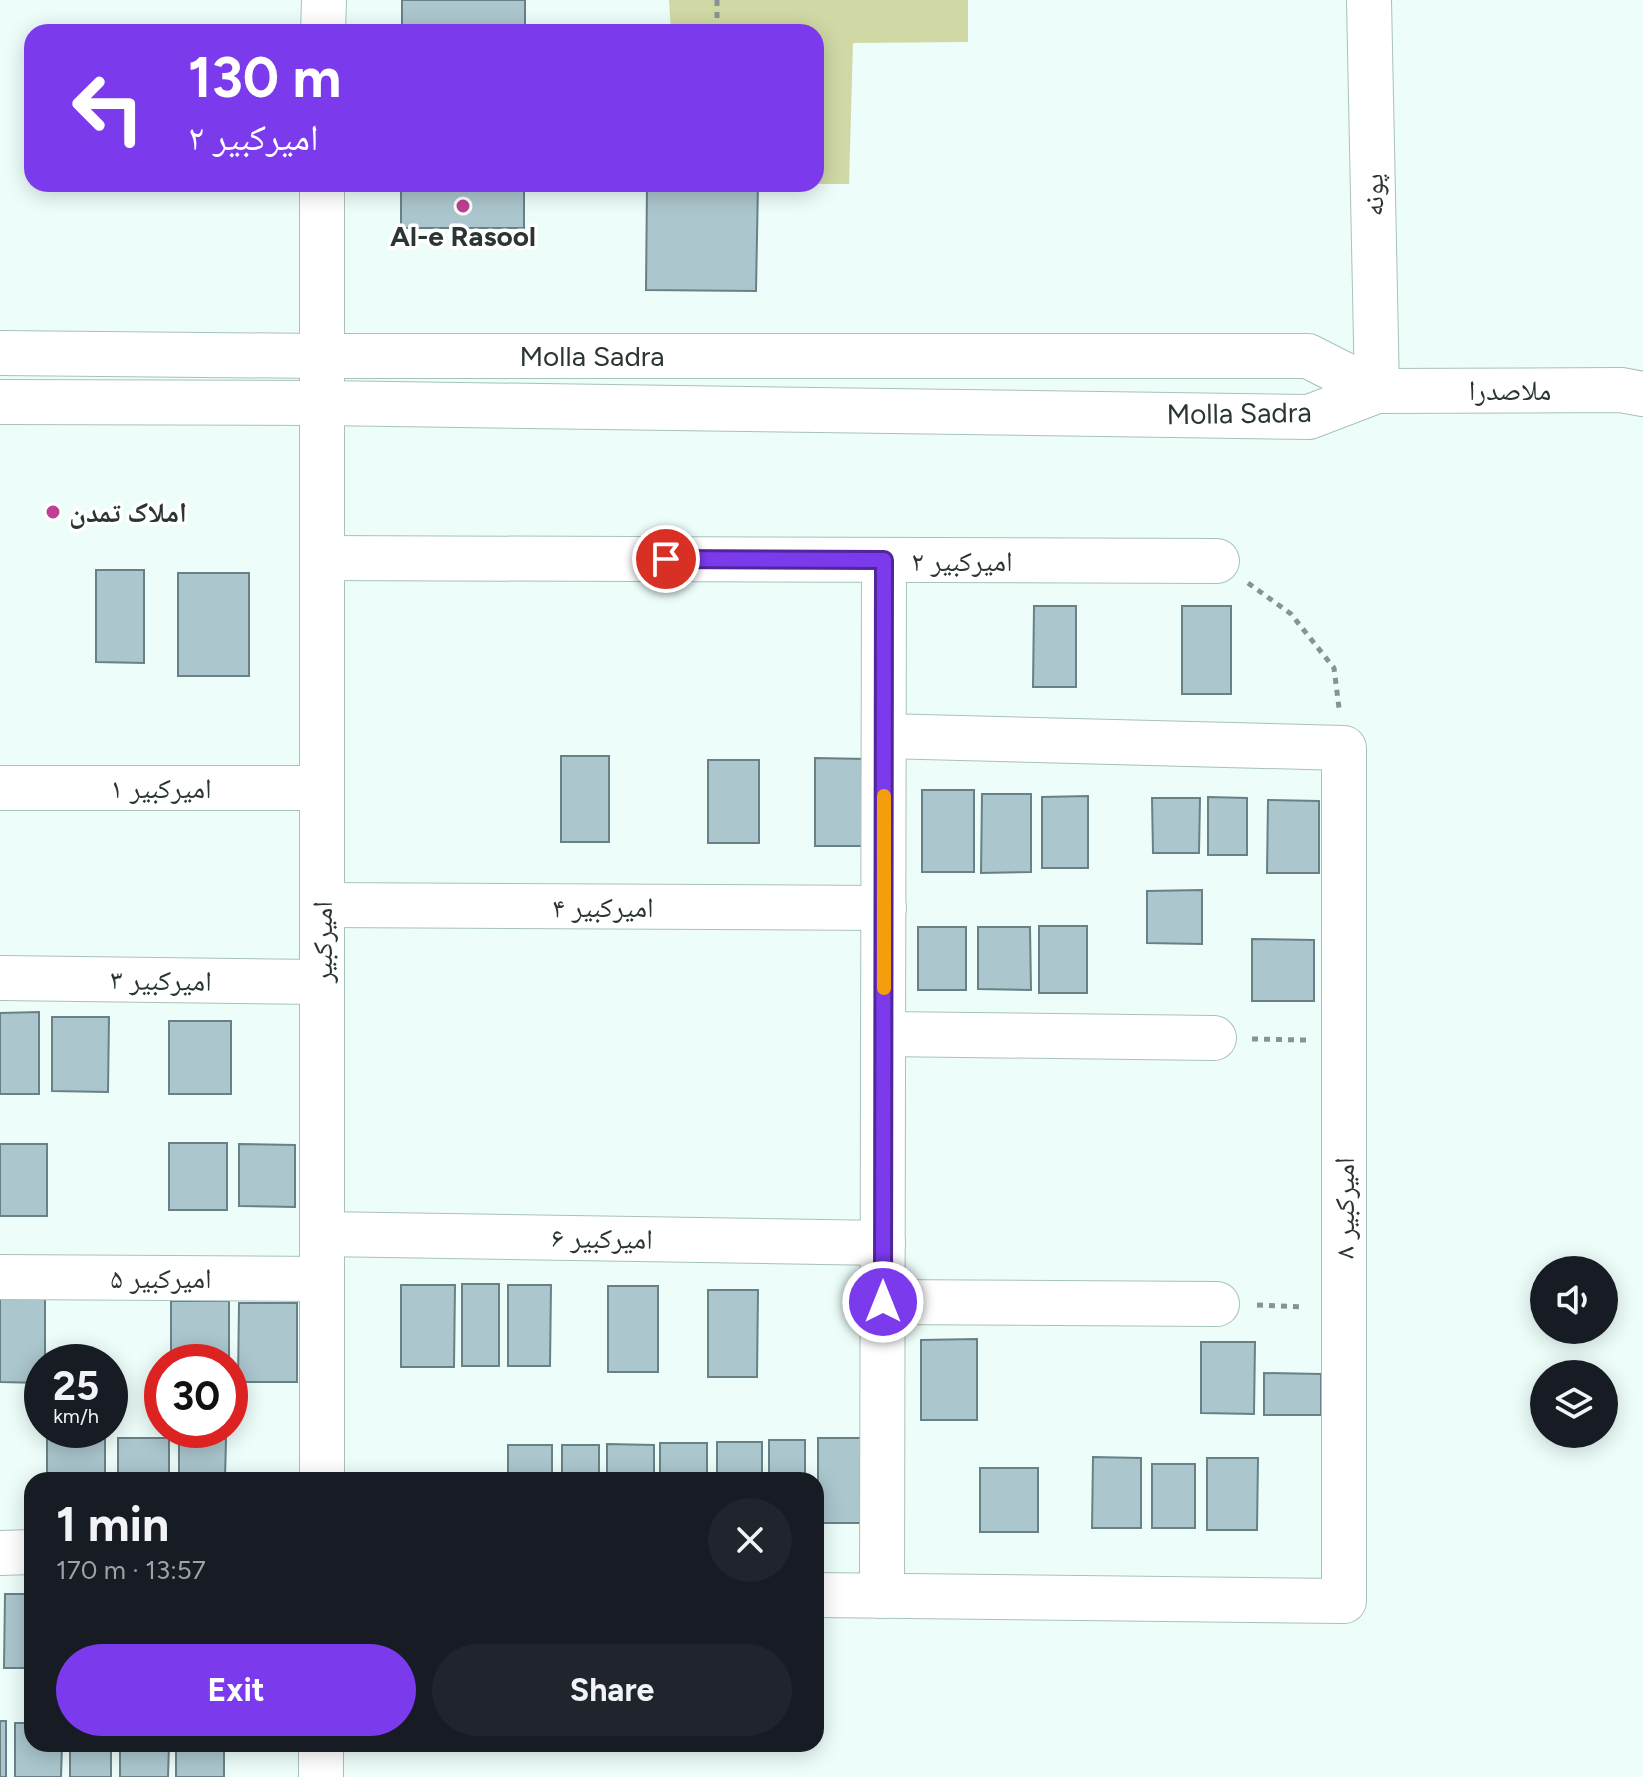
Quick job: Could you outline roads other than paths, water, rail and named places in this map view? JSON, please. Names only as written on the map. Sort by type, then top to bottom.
[{"type":"street","points":[[323,24],[324,0]]},
{"type":"street","name":"پونه","points":[[1369,0],[1377,391]]},
{"type":"street","name":"امیرکبیر","points":[[322,192],[322,1472]]},
{"type":"street","name":"Molla Sadra","points":[[0,353],[1308,356],[1377,391]]},
{"type":"street","name":"ملاصدرا","points":[[1377,391],[1621,390],[1643,394]]},
{"type":"street","name":"Molla Sadra","points":[[0,402],[323,403],[1309,417],[1377,391]]},
{"type":"street","name":"امیرکبیر ۲","points":[[322,558],[1217,561]]},
{"type":"street","points":[[882,1596],[884,560]]},
{"type":"street","name":"امیرکبیر ۸","points":[[824,1595],[1344,1601],[1344,748],[884,736]]},
{"type":"street","name":"امیرکبیر ۱","points":[[0,788],[322,788]]},
{"type":"street","name":"امیرکبیر ۴","points":[[322,905],[884,908]]},
{"type":"street","name":"امیرکبیر ۳","points":[[0,978],[322,982]]},
{"type":"street","points":[[884,1034],[1214,1038]]},
{"type":"street","name":"امیرکبیر ۶","points":[[322,1234],[883,1243]]},
{"type":"street","name":"امیرکبیر ۵","points":[[0,1277],[322,1279]]},
{"type":"street","points":[[883,1302],[1217,1304]]},
{"type":"street","points":[[0,1553],[24,1552]]},
{"type":"street","points":[[321,1752],[321,1777]]},
{"type":"place","name":"Al-e Rasool","points":[[463,206]]},
{"type":"place","name":"املاک تمدن","points":[[53,512]]}]
